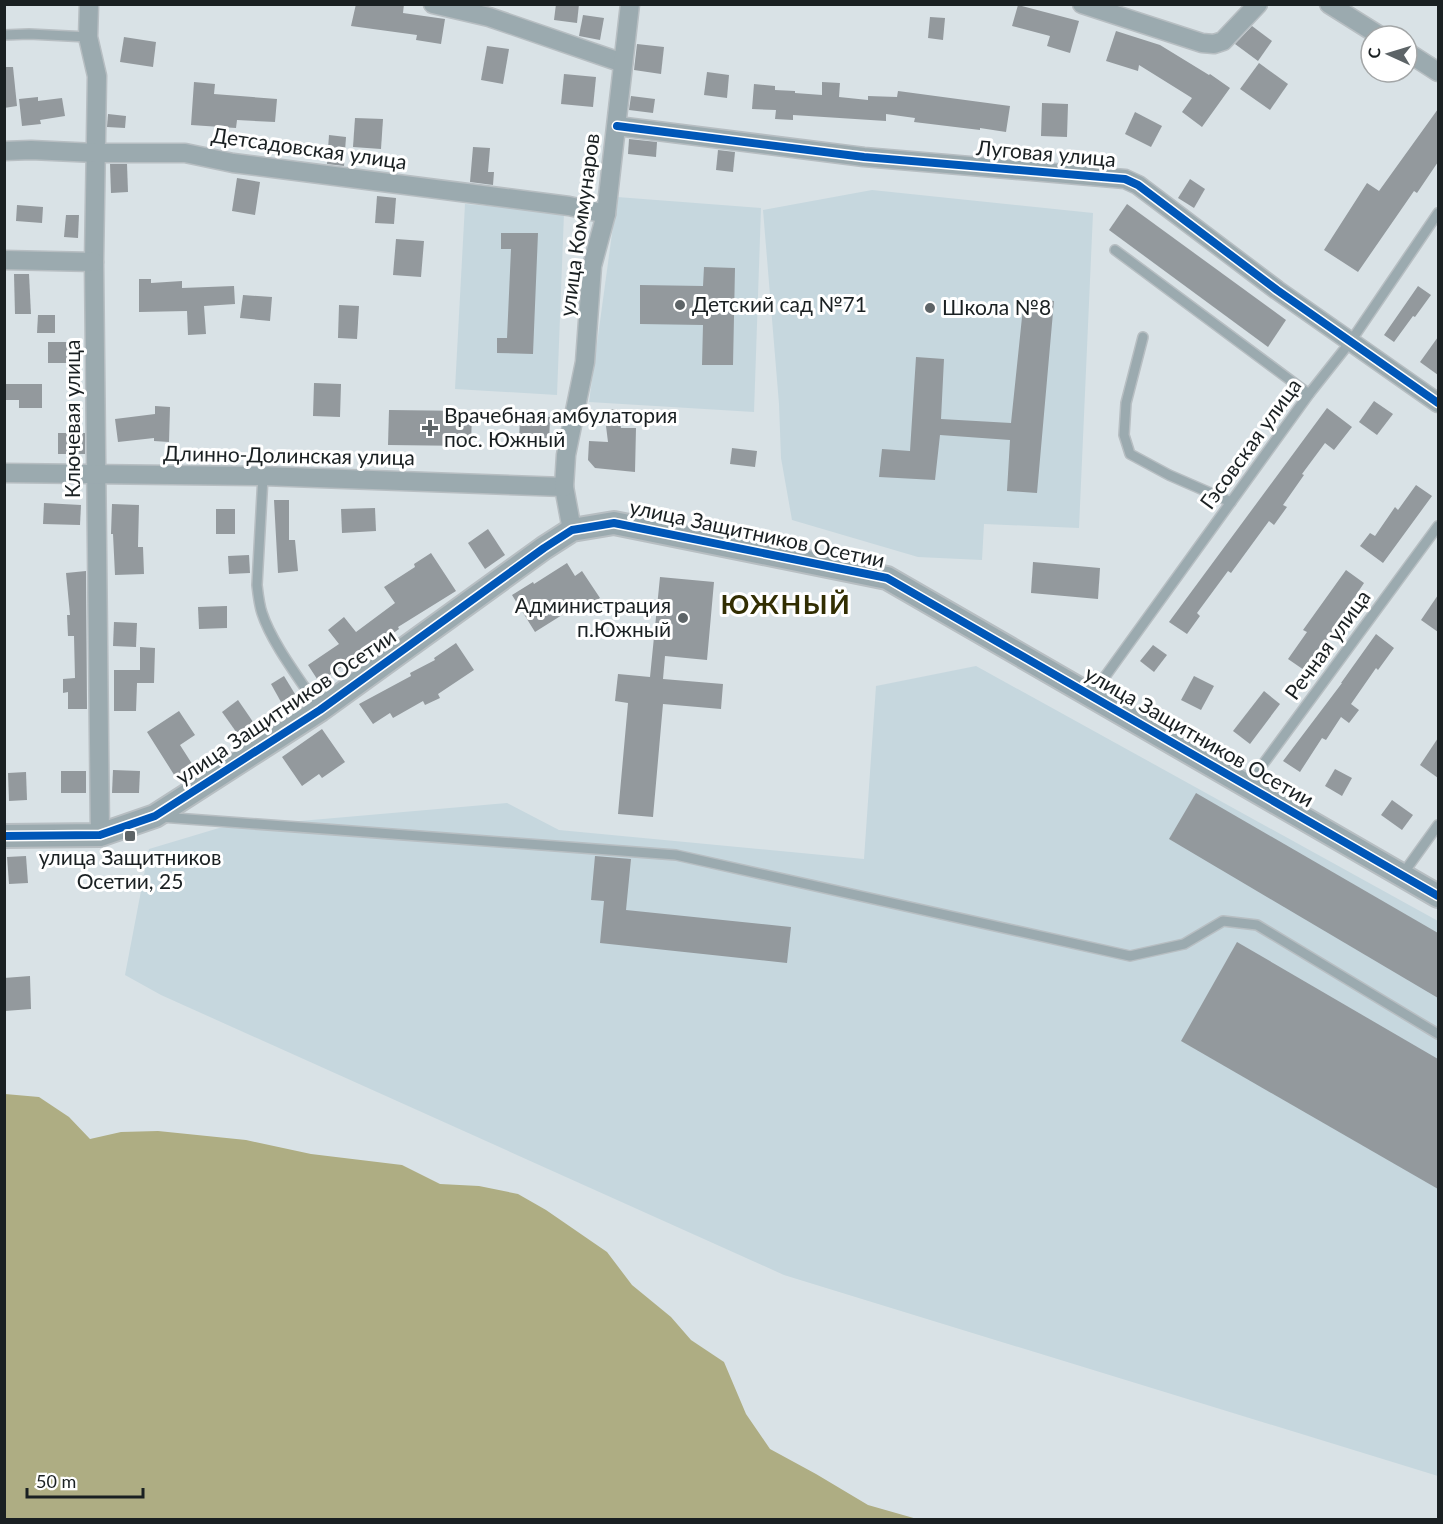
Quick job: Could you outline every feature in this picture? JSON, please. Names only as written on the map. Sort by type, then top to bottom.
[{"type":"street","name":"Ключевая улица","points":[[89,4],[88,37],[97,76],[94,262],[100,835]]},
{"type":"street","points":[[433,4],[489,17],[623,63]]},
{"type":"street","name":"улица Коммунаров","points":[[564,487],[566,455],[585,362],[592,266],[606,214],[630,4]]},
{"type":"street","points":[[1082,4],[1202,43],[1214,44],[1223,41],[1258,4]]},
{"type":"street","points":[[1329,4],[1361,24]]},
{"type":"street","points":[[1419,60],[1438,72]]},
{"type":"street","name":"Луговая улица","points":[[617,126],[864,157],[1125,179],[1138,185],[1277,290],[1438,403]]},
{"type":"street","name":"Детсадовская улица","points":[[4,151],[185,153],[233,163],[569,206],[606,214]]},
{"type":"street","points":[[4,260],[94,262]]},
{"type":"street","name":"Длинно-Долинская улица","points":[[4,473],[263,476],[564,487]]},
{"type":"street","points":[[564,487],[573,530]]},
{"type":"street","name":"улица Защитников Осетии","points":[[4,836],[100,835],[155,816],[320,710],[573,530],[614,523],[887,578],[1438,896]]},
{"type":"lane","points":[[4,35],[88,37]]},
{"type":"lane","name":"Гэсовская улица","points":[[1091,696],[1309,394],[1352,341],[1438,213]]},
{"type":"lane","points":[[1115,250],[1309,394]]},
{"type":"lane","points":[[1143,337],[1126,403],[1124,435],[1130,454],[1169,475],[1231,502]]},
{"type":"lane","points":[[263,476],[257,585],[259,602],[272,635],[320,710]]},
{"type":"lane","name":"Речная улица","points":[[1247,786],[1438,526]]},
{"type":"lane","points":[[155,816],[676,855],[1130,956],[1184,944],[1223,921],[1257,924],[1438,1034]]},
{"type":"lane","points":[[1402,875],[1438,825]]},
{"type":"shaded area","name":"Школа №8","points":[[872,190],[1093,213],[1079,528],[984,524],[982,560],[918,557],[792,520],[781,458],[779,404],[763,210]]},
{"type":"shaded area","name":"Детский сад №71","points":[[617,197],[761,208],[754,412],[589,402]]},
{"type":"shaded area","points":[[465,204],[564,213],[557,395],[455,389]]},
{"type":"shaded area","points":[[976,666],[1438,921],[1438,1476],[784,1275],[161,995],[125,975],[149,849],[219,828],[507,803],[559,830],[864,859],[876,686]]},
{"type":"shaded area","points":[[5,1094],[39,1097],[69,1117],[90,1139],[121,1132],[158,1131],[246,1140],[311,1154],[402,1165],[440,1184],[479,1186],[518,1194],[546,1210],[607,1252],[632,1285],[671,1317],[691,1340],[724,1362],[746,1414],[770,1449],[868,1505],[917,1519],[5,1519]]},
{"type":"building","points":[[356,4],[404,4],[403,13],[445,19],[441,44],[416,40],[417,35],[351,26]]},
{"type":"building","points":[[556,4],[579,4],[577,23],[554,20]]},
{"type":"building","points":[[1018,5],[1079,21],[1070,53],[1047,46],[1050,36],[1012,26]]},
{"type":"building","points":[[583,15],[604,18],[600,40],[579,36]]},
{"type":"building","points":[[930,17],[945,18],[943,40],[928,38]]},
{"type":"building","points":[[1252,26],[1272,41],[1258,61],[1235,44]]},
{"type":"building","points":[[1116,31],[1160,45],[1230,88],[1202,127],[1182,112],[1192,98],[1139,65],[1138,71],[1106,61]]},
{"type":"building","points":[[124,37],[156,42],[153,67],[120,62]]},
{"type":"building","points":[[637,44],[664,47],[661,74],[634,70]]},
{"type":"building","points":[[487,46],[509,49],[503,84],[481,80]]},
{"type":"building","points":[[1259,63],[1288,84],[1270,110],[1240,89]]},
{"type":"building","points":[[4,67],[13,67],[17,106],[4,108]]},
{"type":"building","points":[[707,72],[729,75],[727,98],[704,95]]},
{"type":"building","points":[[564,74],[596,77],[593,107],[561,104]]},
{"type":"building","points":[[194,82],[215,84],[214,94],[277,99],[275,122],[237,120],[236,128],[191,125]]},
{"type":"building","points":[[822,82],[840,83],[839,97],[868,100],[868,96],[897,97],[898,91],[1010,106],[1006,132],[914,122],[915,118],[886,114],[886,121],[793,115],[793,120],[775,119],[776,110],[752,109],[754,84],[775,86],[775,90],[822,95]]},
{"type":"building","points":[[631,96],[655,99],[653,113],[629,110]]},
{"type":"building","points":[[38,97],[38,101],[62,98],[65,116],[40,120],[41,124],[22,126],[19,99]]},
{"type":"building","points":[[1042,103],[1068,104],[1067,137],[1041,136]]},
{"type":"building","points":[[1438,109],[1438,162],[1417,193],[1414,191],[1358,272],[1324,250],[1367,183],[1379,191]]},
{"type":"building","points":[[1135,112],[1162,126],[1151,147],[1125,134]]},
{"type":"building","points":[[108,114],[126,116],[125,128],[107,127]]},
{"type":"building","points":[[355,118],[383,119],[381,149],[353,147]]},
{"type":"building","points":[[329,135],[346,137],[344,166],[327,164]]},
{"type":"building","points":[[629,139],[657,142],[656,157],[628,154]]},
{"type":"building","points":[[473,147],[490,148],[488,172],[494,172],[493,185],[470,182]]},
{"type":"building","points":[[718,150],[735,152],[733,172],[716,170]]},
{"type":"building","points":[[110,164],[127,164],[128,192],[111,193]]},
{"type":"building","points":[[237,178],[260,182],[255,215],[232,211]]},
{"type":"building","points":[[1190,179],[1205,189],[1194,208],[1178,198]]},
{"type":"building","points":[[377,196],[396,198],[394,224],[375,223]]},
{"type":"building","points":[[1127,204],[1286,320],[1268,347],[1109,230]]},
{"type":"building","points":[[17,205],[43,207],[42,223],[16,221]]},
{"type":"building","points":[[66,215],[79,215],[78,238],[64,237]]},
{"type":"building","points":[[501,233],[538,233],[533,354],[497,353],[497,338],[507,338],[511,249],[501,249]]},
{"type":"building","points":[[396,239],[424,241],[421,277],[393,275]]},
{"type":"building","points":[[704,267],[735,268],[733,365],[702,365],[703,325],[640,324],[640,285],[703,286]]},
{"type":"building","points":[[14,274],[29,274],[31,314],[15,314]]},
{"type":"building","points":[[139,279],[151,279],[151,283],[182,281],[182,288],[234,286],[235,304],[204,306],[206,334],[188,335],[187,311],[139,312]]},
{"type":"building","points":[[1418,286],[1431,295],[1394,342],[1384,335]]},
{"type":"building","points":[[243,295],[272,297],[270,321],[240,318]]},
{"type":"building","points":[[1024,298],[1054,301],[1037,493],[1007,491],[1010,440],[940,435],[935,480],[879,477],[882,449],[910,451],[916,357],[944,359],[941,419],[1011,423]]},
{"type":"building","points":[[339,305],[359,306],[357,339],[338,338]]},
{"type":"building","points":[[38,315],[55,315],[55,333],[37,333]]},
{"type":"building","points":[[1438,337],[1438,375],[1420,362]]},
{"type":"building","points":[[48,342],[71,342],[70,363],[48,363]]},
{"type":"building","points":[[314,383],[341,384],[340,417],[313,416]]},
{"type":"building","points":[[4,384],[42,384],[42,408],[19,408],[19,400],[4,400]]},
{"type":"building","points":[[1374,401],[1393,414],[1377,435],[1359,422]]},
{"type":"building","points":[[155,406],[170,407],[169,442],[154,441],[154,438],[118,442],[115,419],[155,414]]},
{"type":"building","points":[[1327,408],[1352,427],[1334,450],[1325,443],[1302,474],[1304,475],[1283,505],[1287,507],[1274,525],[1269,521],[1231,573],[1228,571],[1197,613],[1200,616],[1187,634],[1169,622]]},
{"type":"building","points":[[618,409],[621,428],[636,428],[635,472],[595,468],[588,460],[589,441],[608,442],[604,410]]},
{"type":"building","name":"Врачебная амбулатория пос. Южный","points":[[389,410],[472,411],[471,446],[388,445]]},
{"type":"building","points":[[520,416],[550,417],[549,445],[519,445]]},
{"type":"building","points":[[58,433],[85,433],[85,454],[58,454]]},
{"type":"building","points":[[732,448],[757,451],[755,467],[730,464]]},
{"type":"building","points":[[1416,485],[1432,496],[1383,563],[1360,546],[1370,533],[1375,536],[1395,507],[1398,510]]},
{"type":"building","points":[[274,500],[289,500],[289,540],[295,540],[298,571],[278,573]]},
{"type":"building","points":[[44,503],[81,505],[80,525],[43,524]]},
{"type":"building","points":[[112,504],[139,505],[138,547],[143,547],[144,574],[115,575],[113,534],[111,534]]},
{"type":"building","points":[[375,508],[376,531],[342,533],[341,509]]},
{"type":"building","points":[[216,509],[235,509],[235,534],[216,534]]},
{"type":"building","points":[[488,529],[505,555],[485,569],[468,543]]},
{"type":"building","points":[[431,553],[456,591],[398,627],[399,629],[381,642],[379,639],[319,682],[308,665],[339,644],[328,630],[344,617],[356,632],[395,603],[384,587],[415,567],[414,564]]},
{"type":"building","points":[[249,555],[250,573],[229,574],[228,556]]},
{"type":"building","points":[[1033,562],[1100,568],[1098,599],[1031,593]]},
{"type":"building","points":[[567,563],[575,576],[582,571],[600,598],[573,615],[570,610],[535,632],[512,595]]},
{"type":"building","points":[[1346,570],[1364,583],[1352,601],[1354,602],[1304,670],[1288,659],[1307,632],[1303,630]]},
{"type":"building","points":[[86,571],[87,709],[68,709],[68,692],[63,693],[63,679],[75,678],[74,636],[68,636],[67,615],[70,615],[66,573]]},
{"type":"building","points":[[660,577],[714,582],[707,660],[665,656],[663,679],[723,684],[721,709],[663,704],[653,817],[618,814],[628,703],[615,701],[618,674],[650,677]]},
{"type":"building","points":[[1438,595],[1438,632],[1421,620]]},
{"type":"building","points":[[227,606],[227,628],[199,629],[198,607]]},
{"type":"building","points":[[114,622],[137,623],[136,647],[113,646]]},
{"type":"building","points":[[1376,634],[1394,648],[1378,670],[1376,668],[1351,704],[1359,710],[1349,723],[1341,717],[1326,740],[1322,738],[1300,772],[1283,761]]},
{"type":"building","points":[[456,643],[474,670],[438,694],[440,698],[425,705],[423,701],[393,718],[390,713],[373,724],[359,704],[411,676],[410,673],[435,660],[434,658]]},
{"type":"building","points":[[1153,645],[1167,655],[1154,672],[1140,661]]},
{"type":"building","points":[[140,647],[155,648],[154,683],[137,683],[136,711],[114,711],[114,670],[140,670]]},
{"type":"building","points":[[284,676],[295,694],[281,702],[271,684]]},
{"type":"building","points":[[1194,676],[1214,686],[1201,710],[1181,700]]},
{"type":"building","points":[[1264,691],[1280,704],[1250,744],[1233,731]]},
{"type":"building","points":[[238,700],[260,732],[244,743],[222,712]]},
{"type":"building","points":[[179,711],[195,735],[180,745],[196,770],[178,781],[147,732]]},
{"type":"building","points":[[322,729],[345,762],[322,778],[319,774],[302,786],[282,757]]},
{"type":"building","points":[[1438,738],[1438,778],[1420,765]]},
{"type":"building","points":[[1335,769],[1352,778],[1342,796],[1325,786]]},
{"type":"building","points":[[113,770],[140,771],[139,793],[112,793]]},
{"type":"building","points":[[61,771],[86,771],[86,793],[61,793]]},
{"type":"building","points":[[26,772],[27,800],[9,801],[8,773]]},
{"type":"building","points":[[1196,793],[1438,933],[1438,998],[1169,839]]},
{"type":"building","points":[[1392,800],[1413,815],[1402,830],[1381,815]]},
{"type":"building","points":[[26,856],[28,883],[9,884],[7,857]]},
{"type":"building","points":[[595,856],[631,859],[626,910],[791,927],[787,963],[600,943],[604,901],[591,900]]},
{"type":"building","points":[[1237,942],[1438,1059],[1438,1189],[1181,1041]]},
{"type":"building","points":[[30,976],[31,1009],[5,1011],[4,978]]},
{"type":"cycle path","points":[[617,126],[864,157],[1125,179],[1138,185],[1277,290],[1438,403]]},
{"type":"cycle path","points":[[4,836],[100,835],[155,816],[320,710],[572,530],[614,523],[887,578],[1438,896]]},
{"type":"place","name":"Детский сад №71","points":[[680,305]]},
{"type":"place","name":"Школа №8","points":[[930,308]]},
{"type":"place","name":"Врачебная амбулатория пос. Южный","points":[[430,428]]},
{"type":"place","name":"Администрация п.Южный","points":[[683,618]]},
{"type":"place","name":"улица Защитников Осетии, 25","points":[[130,836]]},
{"type":"district","name":"ЮЖНЫЙ","points":[[786,605]]}]
